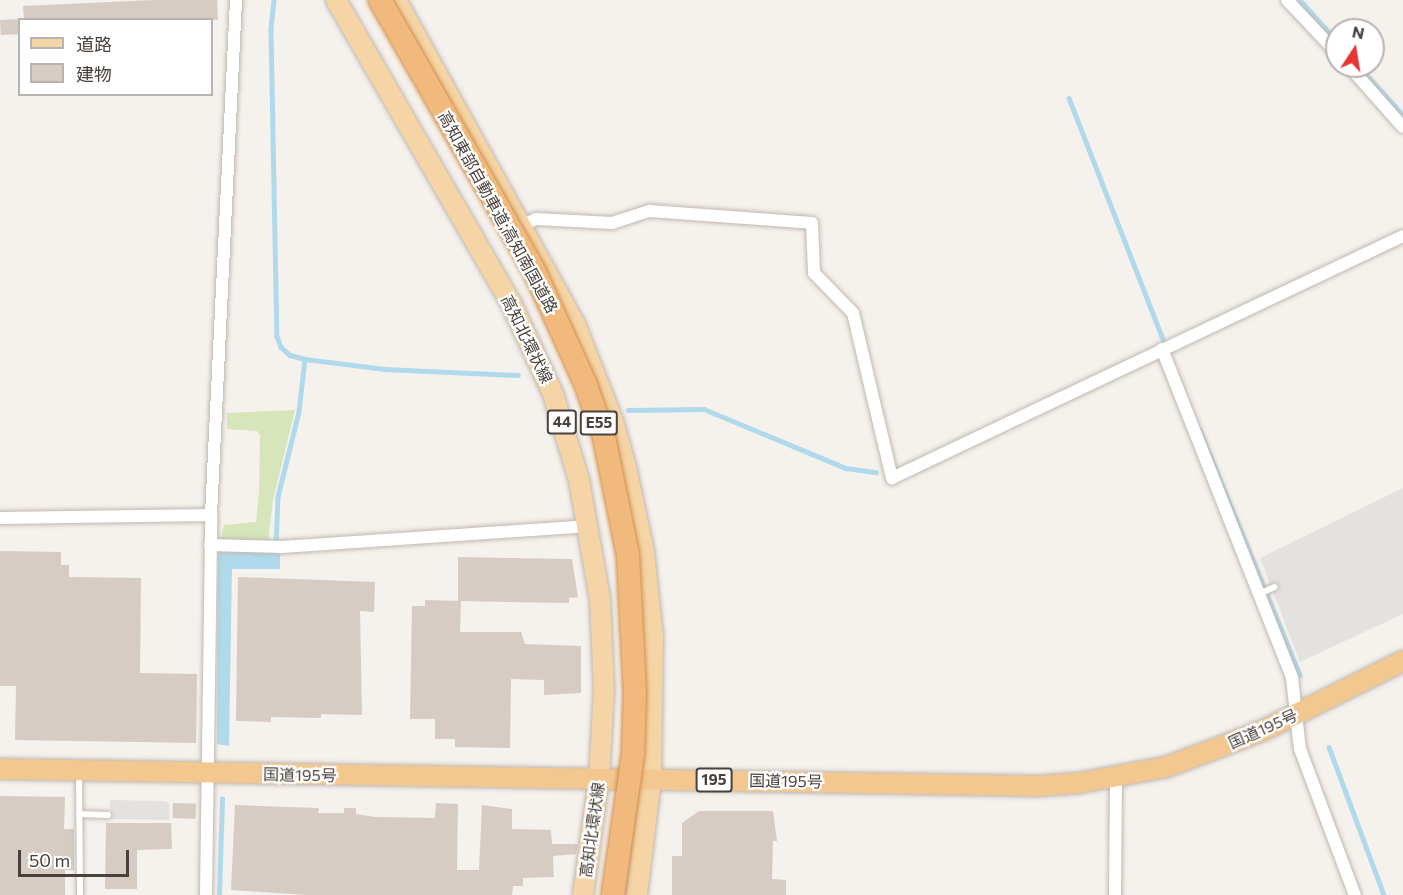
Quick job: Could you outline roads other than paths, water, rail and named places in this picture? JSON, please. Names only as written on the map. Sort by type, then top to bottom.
[{"type":"highway","name":"高知東部自動車道;高知南国道路","points":[[380,0],[534,270],[586,385],[604,437],[628,555],[635,692],[633,754],[613,895]]},
{"type":"highway","name":"国道195号","points":[[0,769],[1037,786],[1116,777],[1166,767],[1295,715],[1403,662]]},
{"type":"main road","name":"高知北環状線","points":[[336,0],[532,347],[567,435],[590,523],[603,644],[599,778],[583,895]]},
{"type":"main road","points":[[396,0],[523,225],[596,374],[631,486],[644,552],[653,637],[651,779],[637,895]]},
{"type":"street","points":[[206,895],[211,515],[236,0]]},
{"type":"street","points":[[1287,0],[1325,40]]},
{"type":"street","points":[[1360,78],[1403,127]]},
{"type":"street","points":[[523,225],[536,219],[612,223],[650,211],[812,223],[814,273],[853,313],[892,478],[1403,236]]},
{"type":"street","points":[[1162,349],[1292,678],[1300,749],[1355,895]]},
{"type":"street","points":[[0,518],[211,515]]},
{"type":"street","points":[[210,545],[276,547],[574,527],[590,523]]},
{"type":"street","points":[[1115,895],[1116,777]]},
{"type":"lane","points":[[1258,594],[1275,587]]},
{"type":"lane","points":[[79,771],[80,895]]},
{"type":"lane","points":[[80,814],[108,815]]},
{"type":"water","points":[[222,549],[280,552],[280,569],[232,569],[229,746],[217,744],[218,556]]},
{"type":"waterway","points":[[274,0],[271,30],[277,336],[281,347],[290,355],[305,359],[299,412],[278,497],[276,547]]},
{"type":"waterway","points":[[1300,0],[1325,28]]},
{"type":"waterway","points":[[1370,78],[1403,115]]},
{"type":"waterway","points":[[1069,98],[1166,347]]},
{"type":"waterway","points":[[305,359],[384,369],[518,375]]},
{"type":"waterway","points":[[628,410],[704,409],[846,468],[876,472]]},
{"type":"waterway","points":[[1200,430],[1300,675]]},
{"type":"waterway","points":[[1329,747],[1384,895]]},
{"type":"waterway","points":[[219,895],[222,799]]}]
